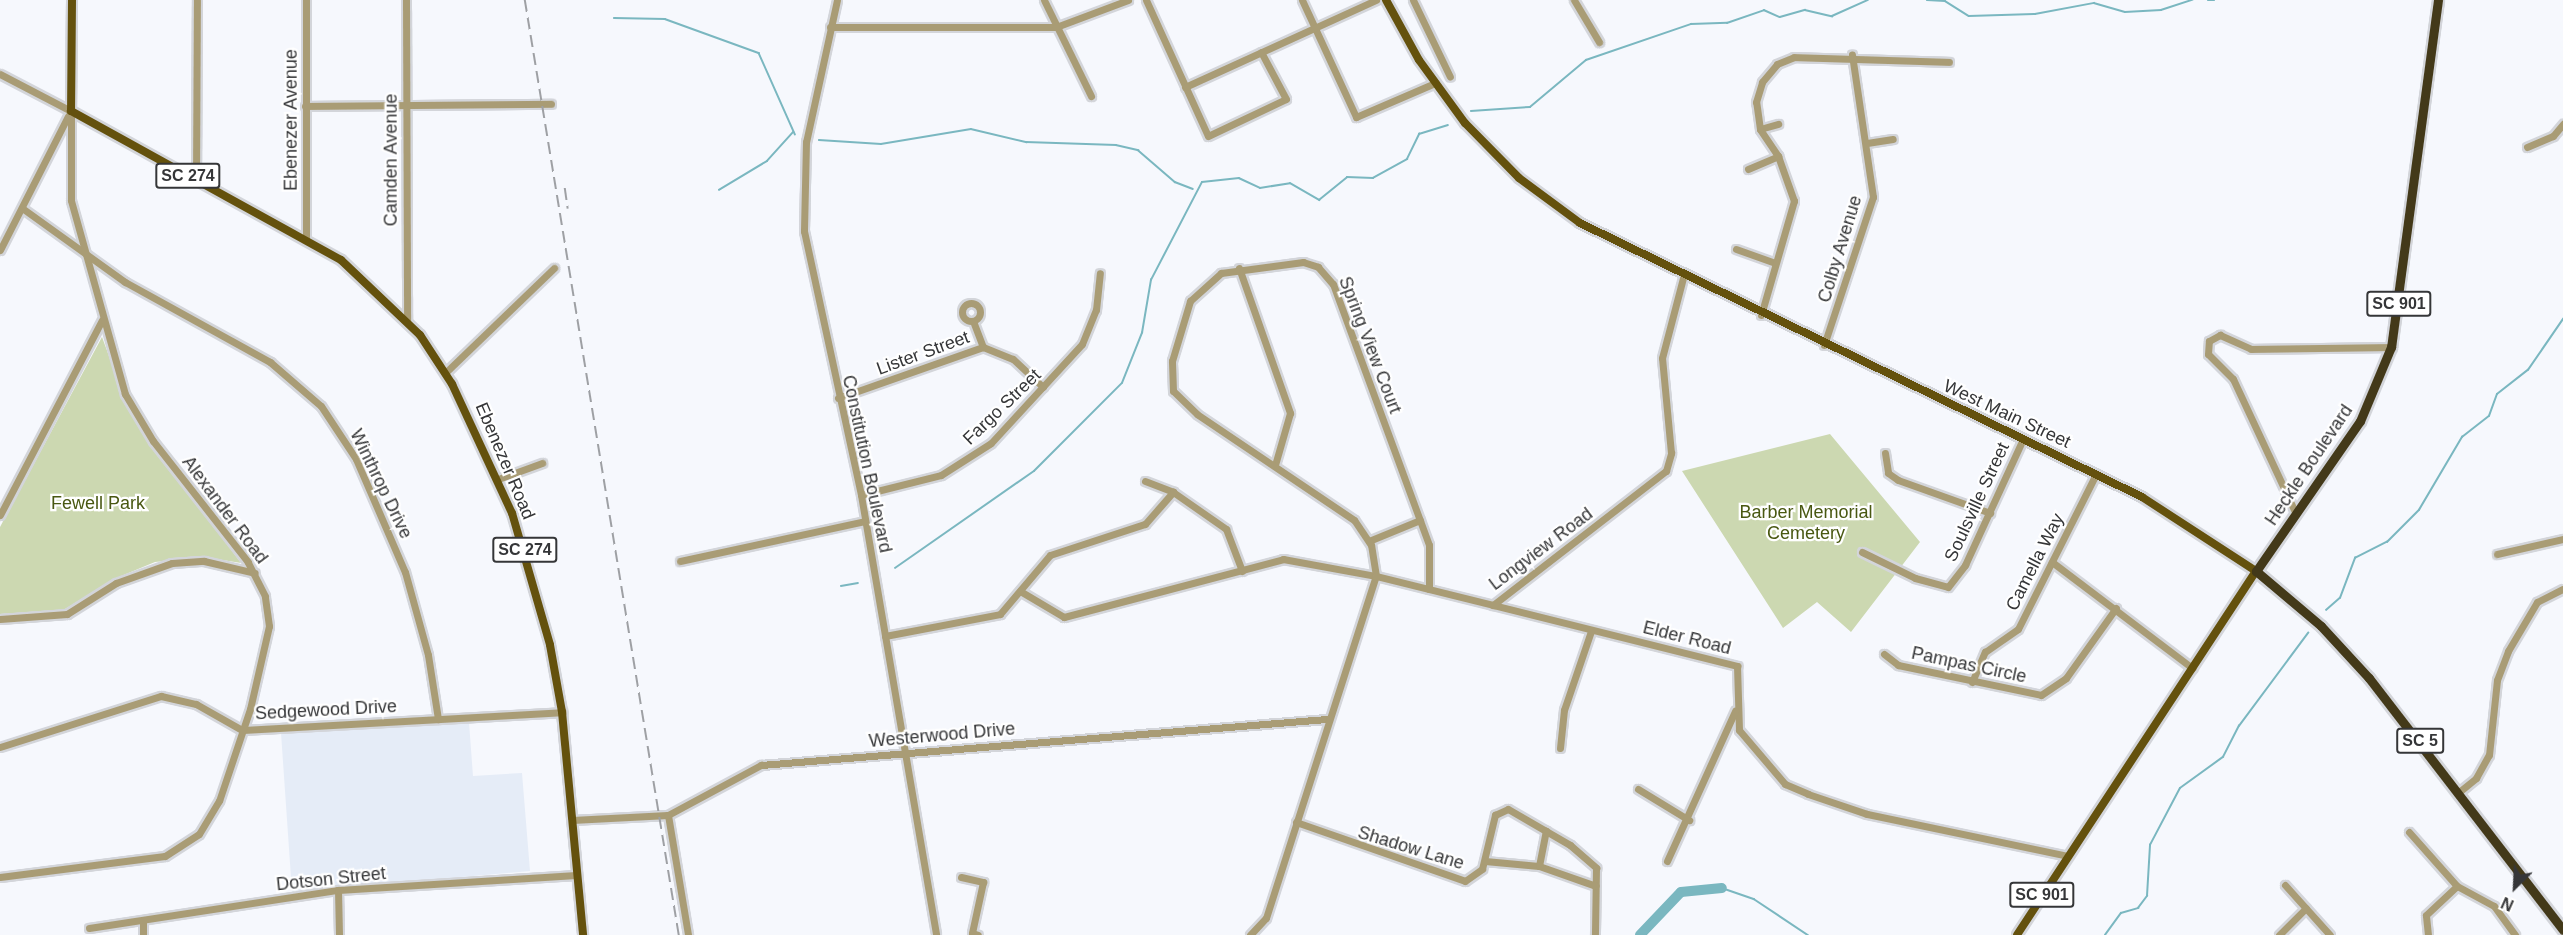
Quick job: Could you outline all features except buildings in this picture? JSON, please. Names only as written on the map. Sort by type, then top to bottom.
[{"type":"highway","name":"Heckle Boulevard","points":[[2256,571],[2360,421],[2391,347],[2438,0]]},
{"type":"highway","name":"West Main Street","points":[[2256,571],[2354,660],[2563,930]]},
{"type":"main road","points":[[71,111],[72,0]]},
{"type":"main road","name":"West Main Street","points":[[1386,0],[1435,83],[1482,142],[1539,194],[1580,223],[1683,278],[2096,474],[2190,523],[2256,571]]},
{"type":"main road","name":"SC 274","points":[[71,111],[306,240]]},
{"type":"main road","name":"Ebenezer Road","points":[[306,240],[362,277],[407,320],[446,372],[498,479],[535,585],[562,712],[583,935]]},
{"type":"main road","name":"Heckle Boulevard","points":[[2068,856],[2256,571]]},
{"type":"main road","name":"SC 901","points":[[2017,935],[2068,856]]},
{"type":"street","points":[[196,180],[197,0]]},
{"type":"street","name":"Ebenezer Avenue","points":[[306,0],[306,240]]},
{"type":"street","name":"Camden Avenue","points":[[406,0],[407,320]]},
{"type":"street","name":"Constitution Boulevard","points":[[837,0],[806,142],[803,209],[814,292],[866,521],[903,753],[936,935]]},
{"type":"street","points":[[1044,0],[1090,96]]},
{"type":"street","points":[[830,27],[1056,27],[1128,0]]},
{"type":"street","points":[[1146,0],[1208,136],[1286,99],[1261,52]]},
{"type":"street","points":[[1302,0],[1356,117],[1435,83]]},
{"type":"street","points":[[1185,87],[1376,0]]},
{"type":"street","points":[[1413,0],[1450,77]]},
{"type":"street","points":[[1574,0],[1599,42]]},
{"type":"street","points":[[1761,315],[1794,201],[1778,156],[1761,129],[1756,102],[1762,82],[1777,64],[1794,57],[1852,55],[1949,62]]},
{"type":"street","name":"Colby Avenue","points":[[1824,345],[1873,197],[1867,143],[1852,55]]},
{"type":"street","points":[[0,74],[71,111],[0,250]]},
{"type":"street","points":[[305,106],[551,104]]},
{"type":"street","name":"Alexander Road","points":[[0,877],[141,860],[182,848],[211,819],[257,689],[269,626],[255,573],[138,419],[102,320],[86,249],[71,200],[71,111]]},
{"type":"street","points":[[1761,129],[1778,124]]},
{"type":"street","points":[[2527,147],[2553,136],[2563,124]]},
{"type":"street","points":[[1867,143],[1893,138]]},
{"type":"street","points":[[1748,169],[1778,156]]},
{"type":"street","name":"Winthrop Drive","points":[[22,208],[86,249],[125,282],[270,362],[334,422],[365,478],[405,572],[426,644],[438,719]]},
{"type":"street","points":[[1736,249],[1775,264]]},
{"type":"street","name":"Spring View Court","points":[[1376,576],[1369,541],[1354,520],[1181,402],[1170,377],[1190,301],[1221,273],[1239,268],[1303,262],[1327,276],[1420,520],[1430,553],[1429,589]]},
{"type":"street","points":[[446,372],[554,268]]},
{"type":"street","points":[[1239,268],[1290,413],[1275,465]]},
{"type":"street","name":"Fargo Street","points":[[861,495],[959,466],[991,443],[1086,336],[1100,273]]},
{"type":"street","name":"Longview Road","points":[[1376,576],[1493,605],[1666,471],[1671,453],[1662,358],[1683,278]]},
{"type":"street","points":[[0,515],[102,320]]},
{"type":"street","points":[[974,321],[983,347]]},
{"type":"street","points":[[2296,514],[2234,379],[2208,354],[2209,341],[2220,335],[2251,349],[2391,347]]},
{"type":"street","name":"Lister Street","points":[[838,398],[983,347],[1013,359],[1043,387]]},
{"type":"street","name":"Soulsville Street","points":[[1862,552],[1915,578],[1948,587],[1990,513],[2023,439]]},
{"type":"street","points":[[1885,453],[1888,473],[1898,480],[1990,513]]},
{"type":"street","points":[[498,479],[542,463]]},
{"type":"street","name":"Camella Way","points":[[1972,682],[1985,652],[2018,630],[2096,474]]},
{"type":"street","points":[[1145,481],[1173,492],[1226,529],[1242,571]]},
{"type":"street","points":[[885,636],[986,620],[1000,614],[1050,555],[1145,524],[1173,492]]},
{"type":"street","points":[[1369,541],[1420,520]]},
{"type":"street","points":[[680,561],[866,521]]},
{"type":"street","points":[[2497,554],[2563,539]]},
{"type":"street","points":[[1020,591],[1064,617],[1300,558],[1376,576],[1327,719],[1266,918],[1250,935]]},
{"type":"street","points":[[0,619],[67,614],[116,583],[172,563],[204,561],[255,573]]},
{"type":"street","points":[[2052,562],[2116,608],[2192,668]]},
{"type":"street","points":[[2458,792],[2476,778],[2489,755],[2497,680],[2508,651],[2537,602],[2563,588]]},
{"type":"street","name":"Elder Road","points":[[1493,605],[1737,666],[1735,711],[1739,730],[1758,756],[1785,784],[1864,813],[2068,856]]},
{"type":"street","name":"Pampas Circle","points":[[1884,654],[1898,665],[2041,695],[2056,688],[2116,608]]},
{"type":"street","points":[[1560,748],[1564,710],[1591,630]]},
{"type":"street","name":"Sedgewood Drive","points":[[0,747],[161,696],[196,704],[242,730],[562,712]]},
{"type":"street","points":[[1667,861],[1689,820],[1723,728],[1735,711]]},
{"type":"street","name":"Westerwood Drive","points":[[572,820],[669,815],[750,768],[903,753],[1327,719]]},
{"type":"street","points":[[1638,789],[1689,820]]},
{"type":"street","name":"Shadow Lane","points":[[1296,822],[1455,880],[1476,878],[1485,861],[1498,810],[1508,809],[1546,831],[1596,868],[1596,886]]},
{"type":"street","points":[[669,815],[688,935]]},
{"type":"street","points":[[1539,866],[1546,831]]},
{"type":"street","points":[[2409,832],[2457,886],[2494,906],[2515,935]]},
{"type":"street","points":[[1485,861],[1539,866],[1596,886],[1595,935]]},
{"type":"street","name":"Dotson Street","points":[[89,928],[338,890],[577,875]]},
{"type":"street","points":[[961,877],[983,882],[972,933],[978,935]]},
{"type":"street","points":[[2285,885],[2330,935]]},
{"type":"street","points":[[2428,935],[2426,915],[2457,886]]},
{"type":"street","points":[[338,890],[339,935]]},
{"type":"street","points":[[2279,935],[2306,908]]},
{"type":"street","points":[[143,920],[143,935]]},
{"type":"shaded area","points":[[469,722],[473,776],[522,773],[530,871],[292,892],[281,733]]},
{"type":"green space","name":"Fewell Park","points":[[102,337],[130,413],[241,563],[204,557],[155,562],[114,579],[62,611],[0,614],[0,527]]},
{"type":"green space","name":"Barber Memorial Cemetery","points":[[1830,434],[1920,542],[1851,632],[1817,602],[1783,628],[1682,471]]},
{"type":"waterway","points":[[1471,111],[1530,107],[1586,60],[1691,24],[1727,23],[1764,10],[1780,17],[1805,10],[1832,16],[1868,0]]},
{"type":"waterway","points":[[1927,0],[1945,1],[1969,16],[2035,14],[2094,3],[2125,12],[2161,10],[2192,0]]},
{"type":"waterway","points":[[2208,0],[2214,0]]},
{"type":"waterway","points":[[614,18],[665,19],[759,53],[795,134]]},
{"type":"waterway","points":[[895,568],[1034,471],[1122,383],[1142,333],[1151,280],[1202,182],[1239,178],[1260,188],[1290,183],[1319,200],[1347,177],[1373,178],[1407,159],[1419,134],[1448,125]]},
{"type":"waterway","points":[[819,140],[881,144],[971,129],[1026,142],[1116,145],[1138,150],[1175,182],[1193,189]]},
{"type":"waterway","points":[[719,190],[767,161],[793,132]]},
{"type":"waterway","points":[[2326,610],[2340,598],[2355,558],[2387,542],[2419,510],[2462,437],[2489,416],[2497,394],[2528,370],[2563,319]]},
{"type":"waterway","points":[[841,586],[858,583]]},
{"type":"waterway","points":[[2105,935],[2121,913],[2138,908],[2147,896],[2150,845],[2180,788],[2223,757],[2239,726],[2308,633]]},
{"type":"waterway","points":[[1722,888],[1754,899],[1808,935]]},
{"type":"waterway","points":[[1640,935],[1681,892],[1722,888]]},
{"type":"railway","points":[[525,0],[679,935]]},
{"type":"railway","points":[[565,188],[568,209]]}]
